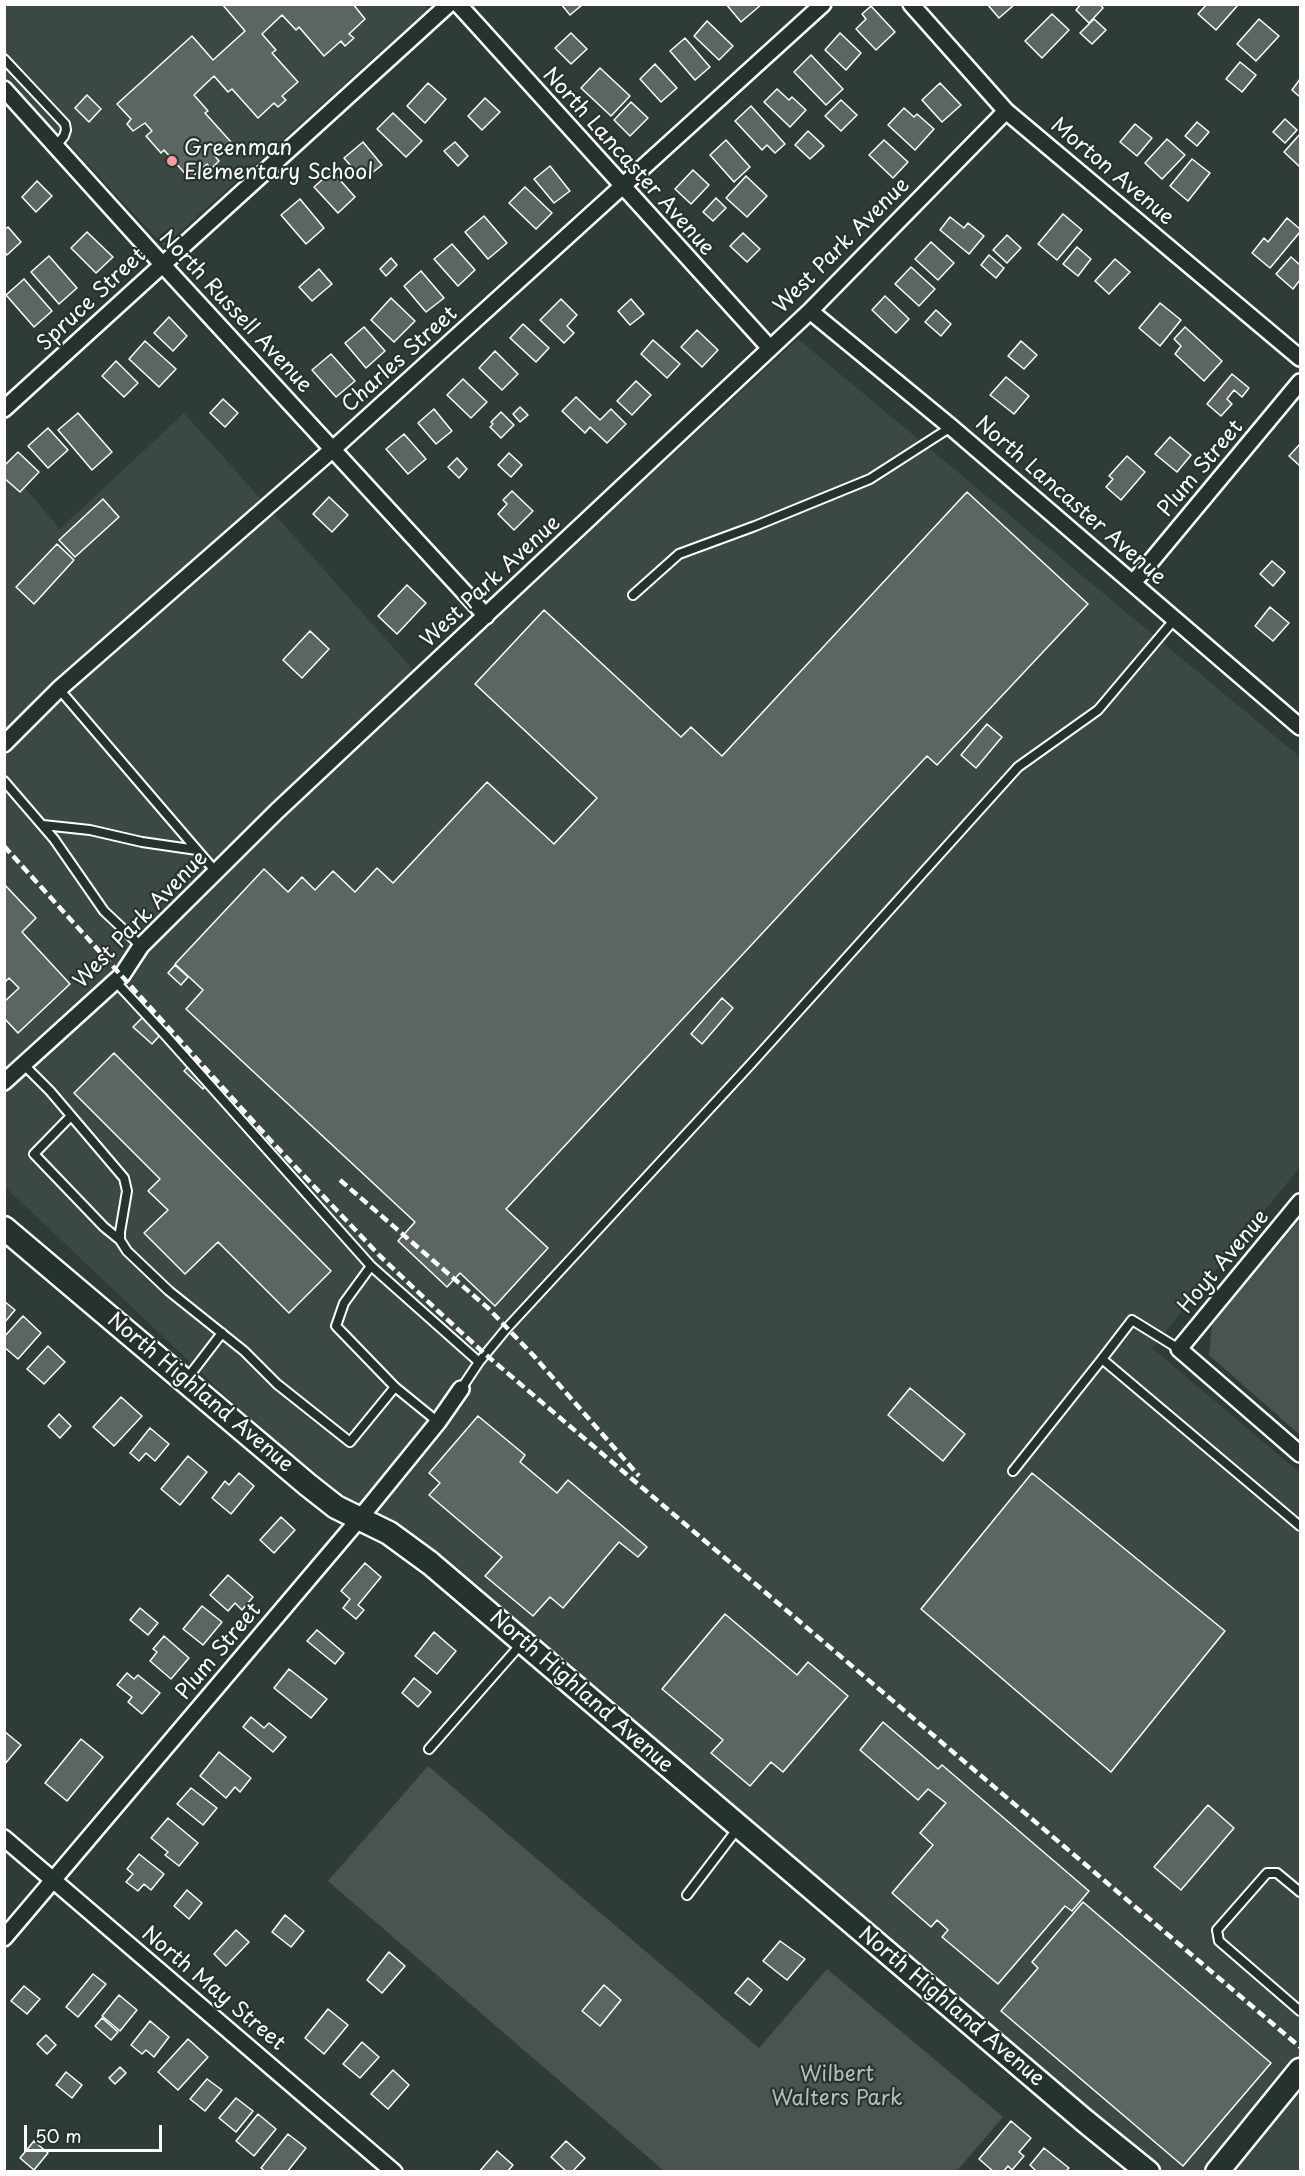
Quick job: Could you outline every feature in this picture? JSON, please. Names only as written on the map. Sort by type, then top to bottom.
[{"type":"street","name":"Spruce Street","points":[[4,409],[449,4]]},
{"type":"street","name":"North Lancaster Avenue","points":[[458,4],[769,347]]},
{"type":"street","name":"Charles Street","points":[[4,744],[59,688],[333,449],[823,4]]},
{"type":"street","name":"Morton Avenue","points":[[911,4],[1006,111],[1300,358]]},
{"type":"street","name":"North Russell Avenue","points":[[4,89],[486,615]]},
{"type":"street","name":"West Park Avenue","points":[[4,1082],[122,975],[141,946],[285,802],[810,311],[1006,111]]},
{"type":"street","name":"North Lancaster Avenue","points":[[810,311],[951,427],[1300,727]]},
{"type":"street","name":"Plum Street","points":[[1133,583],[1300,382]]},
{"type":"street","name":"Hoyt Avenue","points":[[1179,1349],[1300,1202]]},
{"type":"street","name":"North Highland Avenue","points":[[4,1228],[336,1507],[389,1533],[430,1563],[738,1827],[1148,2172]]},
{"type":"street","points":[[1179,1349],[1300,1454]]},
{"type":"street","name":"Plum Street","points":[[4,1938],[360,1518],[438,1422],[461,1389]]},
{"type":"street","name":"North May Street","points":[[4,1839],[394,2172]]},
{"type":"street","points":[[1216,2172],[1300,2070]]},
{"type":"lane","points":[[4,59],[65,124],[66,130],[56,146]]},
{"type":"lane","points":[[633,595],[679,554],[870,479],[951,427]]},
{"type":"lane","points":[[461,1389],[479,1362],[507,1328],[750,1065],[1018,767],[1098,710],[1174,620]]},
{"type":"lane","points":[[59,688],[216,872]]},
{"type":"lane","points":[[4,782],[43,825],[104,911],[141,946]]},
{"type":"lane","points":[[43,825],[90,830],[142,842],[197,850]]},
{"type":"lane","points":[[115,981],[166,1035],[371,1266],[479,1362]]},
{"type":"lane","points":[[23,1064],[124,1178],[127,1191],[120,1240]]},
{"type":"lane","points":[[71,1116],[34,1154],[104,1227],[120,1240],[127,1251],[169,1291],[244,1351],[277,1384],[350,1442],[395,1387]]},
{"type":"lane","points":[[371,1266],[344,1303],[336,1326],[395,1387],[438,1422]]},
{"type":"lane","points":[[1013,1471],[1132,1320],[1179,1349]]},
{"type":"lane","points":[[186,1381],[222,1333]]},
{"type":"lane","points":[[1102,1359],[1300,1526]]},
{"type":"lane","points":[[429,1749],[523,1642]]},
{"type":"lane","points":[[687,1895],[738,1827]]},
{"type":"lane","points":[[1300,1892],[1277,1873],[1267,1873],[1217,1930],[1219,1941],[1300,2011]]},
{"type":"shaded area","name":"Greenman Elementary School","points":[[424,4],[428,9],[164,246],[5,76],[5,5]]},
{"type":"shaded area","points":[[798,339],[1300,757],[1300,1167],[1152,1348],[1300,1473],[1300,2171],[1158,2171],[322,1487],[5,1187],[4,463],[60,529],[184,413],[425,683]]},
{"type":"green space","points":[[1300,1219],[1300,1435],[1209,1355],[1212,1324]]},
{"type":"green space","name":"Wilbert Walters Park","points":[[428,1766],[759,2048],[827,1969],[1003,2117],[957,2171],[664,2171],[328,1881]]},
{"type":"building","points":[[222,4],[353,4],[365,19],[349,34],[354,38],[345,46],[341,41],[324,56],[299,27],[296,30],[282,15],[262,34],[276,50],[272,53],[298,82],[282,96],[286,100],[278,107],[274,103],[258,118],[232,89],[228,92],[214,76],[194,95],[208,111],[205,113],[231,142],[215,156],[219,161],[211,169],[207,164],[190,179],[164,150],[161,153],[146,136],[152,131],[145,123],[133,131],[127,124],[131,119],[117,104],[192,36],[213,60],[245,31]]},
{"type":"building","points":[[561,4],[582,4],[582,5],[570,15]]},
{"type":"building","points":[[726,4],[762,4],[741,22]]},
{"type":"building","points":[[987,4],[1013,4],[1014,5],[999,18]]},
{"type":"building","points":[[1081,4],[1100,4],[1103,8],[1089,23],[1076,10]]},
{"type":"building","points":[[1207,4],[1238,5],[1216,30],[1198,14]]},
{"type":"building","points":[[871,6],[895,32],[876,50],[856,29],[866,19],[862,14]]},
{"type":"building","points":[[1052,14],[1069,30],[1042,58],[1025,41]]},
{"type":"building","points":[[1094,19],[1106,30],[1092,44],[1080,33]]},
{"type":"building","points":[[1259,19],[1279,36],[1256,61],[1237,44]]},
{"type":"building","points":[[707,21],[733,46],[719,60],[694,36]]},
{"type":"building","points":[[571,33],[587,49],[571,64],[555,48]]},
{"type":"building","points":[[840,33],[861,53],[846,70],[825,50]]},
{"type":"building","points":[[685,38],[710,67],[695,80],[670,51]]},
{"type":"building","points":[[811,55],[843,89],[826,105],[794,72]]},
{"type":"building","points":[[1240,62],[1256,75],[1242,92],[1226,79]]},
{"type":"building","points":[[655,64],[677,88],[661,102],[640,79]]},
{"type":"building","points":[[600,68],[630,96],[611,116],[581,88]]},
{"type":"building","points":[[1300,79],[1300,97],[1292,90]]},
{"type":"building","points":[[428,83],[446,99],[425,123],[407,106]]},
{"type":"building","points":[[940,83],[961,105],[942,122],[922,100]]},
{"type":"building","points":[[777,89],[789,100],[792,97],[806,110],[790,127],[764,102]]},
{"type":"building","points":[[87,95],[101,109],[89,122],[75,108]]},
{"type":"building","points":[[485,98],[500,112],[482,130],[468,116]]},
{"type":"building","points":[[841,100],[857,115],[841,131],[825,116]]},
{"type":"building","points":[[631,102],[648,118],[630,136],[614,120]]},
{"type":"building","points":[[751,106],[785,144],[775,153],[767,145],[762,150],[735,121]]},
{"type":"building","points":[[904,108],[914,117],[917,114],[934,129],[915,150],[888,125]]},
{"type":"building","points":[[393,113],[422,141],[406,157],[377,129]]},
{"type":"building","points":[[1285,119],[1297,130],[1285,143],[1273,132]]},
{"type":"building","points":[[1197,122],[1209,132],[1197,146],[1185,136]]},
{"type":"building","points":[[1135,124],[1152,138],[1137,156],[1120,142]]},
{"type":"building","points":[[808,131],[824,146],[810,159],[795,145]]},
{"type":"building","points":[[1300,134],[1300,167],[1284,152]]},
{"type":"building","points":[[1167,139],[1185,155],[1162,179],[1145,163]]},
{"type":"building","points":[[726,140],[750,167],[734,182],[710,155]]},
{"type":"building","points":[[884,140],[908,162],[893,178],[869,155]]},
{"type":"building","points":[[363,142],[382,165],[363,180],[344,158]]},
{"type":"building","points":[[455,142],[468,156],[458,166],[444,151]]},
{"type":"building","points":[[1192,159],[1210,173],[1188,201],[1170,186]]},
{"type":"building","points":[[550,166],[570,191],[554,203],[534,179]]},
{"type":"building","points":[[693,170],[709,185],[691,204],[675,189]]},
{"type":"building","points":[[332,171],[355,197],[338,213],[314,187]]},
{"type":"building","points":[[746,176],[767,196],[747,217],[726,198]]},
{"type":"building","points":[[37,181],[52,196],[36,212],[22,197]]},
{"type":"building","points":[[525,187],[552,213],[536,229],[509,203]]},
{"type":"building","points":[[716,198],[726,208],[713,221],[703,212]]},
{"type":"building","points":[[300,199],[324,228],[306,244],[281,215]]},
{"type":"building","points":[[1063,214],[1082,230],[1057,260],[1038,244]]},
{"type":"building","points":[[484,216],[507,243],[488,259],[465,232]]},
{"type":"building","points":[[950,217],[964,228],[968,223],[984,236],[969,254],[940,230]]},
{"type":"building","points":[[1287,218],[1300,229],[1300,232],[1270,268],[1252,253],[1264,238],[1268,242]]},
{"type":"building","points":[[8,227],[21,242],[7,255],[4,251],[4,230]]},
{"type":"building","points":[[87,232],[113,257],[96,273],[71,248]]},
{"type":"building","points":[[743,233],[760,249],[747,262],[730,246]]},
{"type":"building","points":[[1007,235],[1021,248],[1007,263],[993,250]]},
{"type":"building","points":[[931,242],[954,263],[938,280],[915,259]]},
{"type":"building","points":[[452,244],[475,270],[458,286],[434,259]]},
{"type":"building","points":[[1077,247],[1091,259],[1078,276],[1063,264]]},
{"type":"building","points":[[989,255],[1004,268],[996,278],[981,265]]},
{"type":"building","points":[[49,256],[77,288],[59,304],[31,272]]},
{"type":"building","points":[[1291,257],[1300,265],[1300,280],[1293,289],[1276,274]]},
{"type":"building","points":[[391,258],[397,265],[386,276],[380,269]]},
{"type":"building","points":[[1115,259],[1130,272],[1109,294],[1095,281]]},
{"type":"building","points":[[911,267],[935,289],[919,306],[895,284]]},
{"type":"building","points":[[319,269],[332,284],[312,301],[299,287]]},
{"type":"building","points":[[421,271],[444,298],[426,312],[404,286]]},
{"type":"building","points":[[24,279],[52,311],[34,327],[6,295]]},
{"type":"building","points":[[885,296],[909,319],[896,333],[872,310]]},
{"type":"building","points":[[391,298],[415,321],[394,342],[371,320]]},
{"type":"building","points":[[561,299],[577,315],[567,326],[574,333],[564,343],[540,320]]},
{"type":"building","points":[[631,299],[644,314],[630,325],[618,311]]},
{"type":"building","points":[[1160,303],[1181,320],[1160,346],[1139,328]]},
{"type":"building","points":[[936,310],[951,324],[941,336],[925,322]]},
{"type":"building","points":[[169,317],[187,336],[173,351],[154,333]]},
{"type":"building","points":[[523,324],[549,348],[536,362],[510,338]]},
{"type":"building","points":[[364,327],[385,351],[366,368],[345,343]]},
{"type":"building","points":[[1185,327],[1222,361],[1204,381],[1175,354],[1181,346],[1174,339]]},
{"type":"building","points":[[697,330],[718,350],[702,367],[681,347]]},
{"type":"building","points":[[653,340],[680,364],[667,378],[641,354]]},
{"type":"building","points":[[145,341],[176,369],[159,387],[129,359]]},
{"type":"building","points":[[1021,341],[1037,355],[1024,369],[1008,356]]},
{"type":"building","points":[[495,351],[518,374],[502,390],[479,368]]},
{"type":"building","points":[[331,354],[355,381],[336,397],[312,370]]},
{"type":"building","points":[[116,361],[138,383],[124,397],[102,376]]},
{"type":"building","points":[[1232,374],[1249,388],[1242,397],[1234,390],[1227,399],[1232,404],[1221,416],[1207,404]]},
{"type":"building","points":[[1006,377],[1029,396],[1014,414],[990,395]]},
{"type":"building","points":[[463,379],[487,402],[471,418],[447,395]]},
{"type":"building","points":[[636,381],[651,395],[632,415],[617,401]]},
{"type":"building","points":[[576,397],[600,420],[611,409],[626,424],[607,443],[590,427],[585,433],[562,411]]},
{"type":"building","points":[[223,399],[238,413],[225,427],[210,413]]},
{"type":"building","points":[[520,407],[528,415],[520,422],[513,414]]},
{"type":"building","points":[[434,409],[452,431],[436,444],[418,423]]},
{"type":"building","points":[[501,412],[514,425],[501,438],[490,427],[493,424],[491,422]]},
{"type":"building","points":[[78,413],[112,452],[92,470],[58,430]]},
{"type":"building","points":[[48,428],[68,450],[48,468],[28,446]]},
{"type":"building","points":[[404,434],[426,459],[408,474],[386,449]]},
{"type":"building","points":[[1170,437],[1191,455],[1177,472],[1155,454]]},
{"type":"building","points":[[1300,444],[1300,466],[1289,456]]},
{"type":"building","points":[[18,452],[39,472],[20,492],[4,478],[4,466]]},
{"type":"building","points":[[509,453],[522,465],[511,477],[498,465]]},
{"type":"building","points":[[1127,456],[1145,472],[1121,500],[1106,487],[1113,479],[1109,476]]},
{"type":"building","points":[[457,458],[467,469],[459,478],[448,467]]},
{"type":"building","points":[[512,491],[533,511],[514,530],[498,514],[507,504],[503,500]]},
{"type":"building","points":[[967,492],[1088,604],[937,765],[927,756],[506,1209],[548,1248],[495,1306],[460,1273],[447,1287],[398,1241],[415,1222],[186,1009],[203,990],[175,964],[264,869],[288,892],[302,877],[315,890],[333,871],[355,892],[377,868],[393,883],[487,782],[554,844],[597,798],[475,684],[544,610],[681,737],[691,727],[722,756]]},
{"type":"building","points":[[329,497],[348,515],[332,532],[313,514]]},
{"type":"building","points":[[103,499],[119,517],[75,557],[59,540]]},
{"type":"building","points":[[57,544],[74,560],[34,604],[16,587]]},
{"type":"building","points":[[1272,561],[1285,572],[1273,586],[1260,574]]},
{"type":"building","points":[[407,585],[426,603],[397,634],[378,616]]},
{"type":"building","points":[[1270,607],[1289,623],[1273,641],[1255,626]]},
{"type":"building","points":[[310,631],[329,649],[302,678],[283,660]]},
{"type":"building","points":[[987,724],[1002,737],[976,768],[961,755]]},
{"type":"building","points":[[4,884],[36,918],[22,932],[70,984],[18,1033],[4,1018],[4,1002],[19,988],[9,978],[4,983]]},
{"type":"building","points":[[175,965],[188,977],[181,985],[168,973]]},
{"type":"building","points":[[722,998],[733,1008],[702,1044],[691,1034]]},
{"type":"building","points":[[143,1017],[161,1034],[152,1044],[133,1027]]},
{"type":"building","points":[[114,1053],[331,1271],[289,1313],[218,1242],[185,1274],[144,1233],[168,1210],[148,1191],[160,1179],[74,1093]]},
{"type":"building","points":[[189,1066],[208,1083],[203,1089],[184,1071]]},
{"type":"building","points":[[4,1301],[15,1310],[4,1323]]},
{"type":"building","points":[[23,1316],[41,1333],[18,1359],[4,1347],[4,1337]]},
{"type":"building","points":[[48,1346],[65,1362],[44,1384],[27,1369]]},
{"type":"building","points":[[910,1388],[965,1434],[943,1461],[888,1415]]},
{"type":"building","points":[[121,1397],[142,1416],[114,1446],[93,1427]]},
{"type":"building","points":[[59,1414],[71,1426],[60,1438],[48,1426]]},
{"type":"building","points":[[478,1416],[525,1455],[520,1462],[557,1493],[568,1480],[647,1547],[638,1557],[619,1542],[563,1608],[550,1597],[533,1616],[485,1576],[502,1557],[429,1495],[440,1483],[429,1473]]},
{"type":"building","points":[[150,1428],[169,1444],[155,1461],[146,1453],[139,1461],[130,1453]]},
{"type":"building","points":[[188,1456],[207,1472],[180,1505],[161,1489]]},
{"type":"building","points":[[239,1473],[254,1486],[231,1514],[212,1498],[225,1481],[229,1485]]},
{"type":"building","points":[[1032,1473],[1225,1631],[1111,1772],[921,1609]]},
{"type":"building","points":[[281,1517],[295,1530],[274,1553],[260,1540]]},
{"type":"building","points":[[365,1563],[381,1577],[358,1605],[364,1610],[356,1619],[343,1608],[350,1599],[341,1591]]},
{"type":"building","points":[[228,1575],[253,1597],[242,1610],[235,1603],[228,1611],[210,1595]]},
{"type":"building","points":[[202,1606],[222,1622],[203,1645],[183,1629]]},
{"type":"building","points":[[140,1608],[158,1623],[148,1635],[130,1620]]},
{"type":"building","points":[[725,1614],[797,1675],[808,1662],[848,1696],[783,1772],[771,1762],[750,1786],[711,1753],[723,1740],[662,1689]]},
{"type":"building","points":[[317,1630],[344,1653],[335,1664],[307,1641]]},
{"type":"building","points":[[434,1632],[456,1651],[437,1674],[415,1656]]},
{"type":"building","points":[[164,1636],[189,1658],[171,1679],[150,1661],[157,1652],[153,1649]]},
{"type":"building","points":[[289,1669],[327,1699],[311,1718],[274,1688]]},
{"type":"building","points":[[127,1673],[134,1679],[138,1675],[160,1693],[142,1714],[128,1702],[132,1697],[117,1685]]},
{"type":"building","points":[[414,1678],[431,1692],[418,1707],[402,1693]]},
{"type":"building","points":[[251,1717],[264,1728],[269,1723],[286,1737],[273,1752],[243,1727]]},
{"type":"building","points":[[883,1722],[938,1769],[942,1765],[1089,1891],[1072,1911],[1065,1906],[998,1984],[942,1937],[948,1930],[937,1920],[931,1927],[892,1893],[933,1845],[920,1833],[946,1803],[928,1789],[918,1800],[860,1750]]},
{"type":"building","points":[[4,1731],[21,1745],[4,1765]]},
{"type":"building","points":[[81,1739],[103,1757],[67,1801],[45,1783]]},
{"type":"building","points":[[219,1752],[251,1778],[240,1792],[235,1787],[226,1798],[200,1776]]},
{"type":"building","points":[[191,1788],[217,1808],[203,1825],[177,1804]]},
{"type":"building","points":[[1208,1805],[1234,1828],[1181,1890],[1154,1867]]},
{"type":"building","points":[[168,1818],[198,1843],[179,1866],[165,1855],[168,1852],[151,1838]]},
{"type":"building","points":[[139,1854],[164,1874],[151,1890],[144,1884],[138,1891],[126,1882],[133,1874],[127,1869]]},
{"type":"building","points":[[187,1890],[202,1903],[189,1919],[174,1906]]},
{"type":"building","points":[[1083,1902],[1271,2063],[1183,2166],[1001,2011],[1038,1968],[1032,1962]]},
{"type":"building","points":[[285,1915],[304,1931],[291,1947],[272,1932]]},
{"type":"building","points":[[236,1930],[249,1942],[226,1966],[214,1954]]},
{"type":"building","points":[[780,1941],[805,1959],[787,1980],[763,1961]]},
{"type":"building","points":[[389,1952],[405,1966],[382,1993],[367,1980]]},
{"type":"building","points":[[93,1974],[106,1984],[78,2017],[66,2007]]},
{"type":"building","points":[[748,1978],[762,1990],[750,2005],[735,1993]]},
{"type":"building","points":[[604,1985],[621,2000],[600,2026],[582,2011]]},
{"type":"building","points":[[24,1986],[40,1999],[27,2014],[11,2001]]},
{"type":"building","points":[[119,1995],[137,2010],[120,2031],[102,2016]]},
{"type":"building","points":[[328,2009],[348,2025],[324,2054],[305,2038]]},
{"type":"building","points":[[102,2018],[118,2032],[111,2040],[95,2026]]},
{"type":"building","points":[[150,2021],[169,2037],[154,2057],[146,2050],[142,2054],[131,2045]]},
{"type":"building","points":[[46,2035],[56,2045],[47,2054],[37,2044]]},
{"type":"building","points":[[188,2039],[208,2057],[178,2090],[158,2072]]},
{"type":"building","points":[[362,2042],[379,2057],[360,2078],[343,2064]]},
{"type":"building","points":[[120,2067],[126,2073],[115,2084],[109,2078]]},
{"type":"building","points":[[393,2070],[409,2085],[388,2109],[371,2094]]},
{"type":"building","points":[[66,2072],[82,2085],[72,2098],[56,2085]]},
{"type":"building","points":[[207,2079],[222,2090],[205,2111],[190,2099]]},
{"type":"building","points":[[236,2098],[253,2111],[236,2132],[219,2118]]},
{"type":"building","points":[[258,2114],[276,2129],[254,2156],[236,2141]]},
{"type":"building","points":[[1011,2121],[1031,2138],[1019,2152],[1024,2156],[1012,2170],[1008,2166],[1003,2172],[994,2172],[979,2159]]},
{"type":"building","points":[[288,2134],[306,2148],[287,2172],[266,2172],[261,2168]]},
{"type":"building","points":[[34,2141],[48,2153],[34,2170],[20,2158]]},
{"type":"building","points":[[566,2141],[585,2158],[572,2172],[567,2172],[551,2157]]},
{"type":"building","points":[[1044,2148],[1069,2168],[1065,2172],[1037,2172],[1030,2165]]},
{"type":"building","points":[[497,2151],[513,2165],[507,2172],[479,2172]]},
{"type":"railway","points":[[4,846],[272,1142],[380,1256],[439,1312],[485,1354],[1300,2047]]},
{"type":"railway","points":[[340,1180],[488,1308],[533,1355],[639,1476]]},
{"type":"place","name":"Greenman Elementary School","points":[[172,161]]}]
